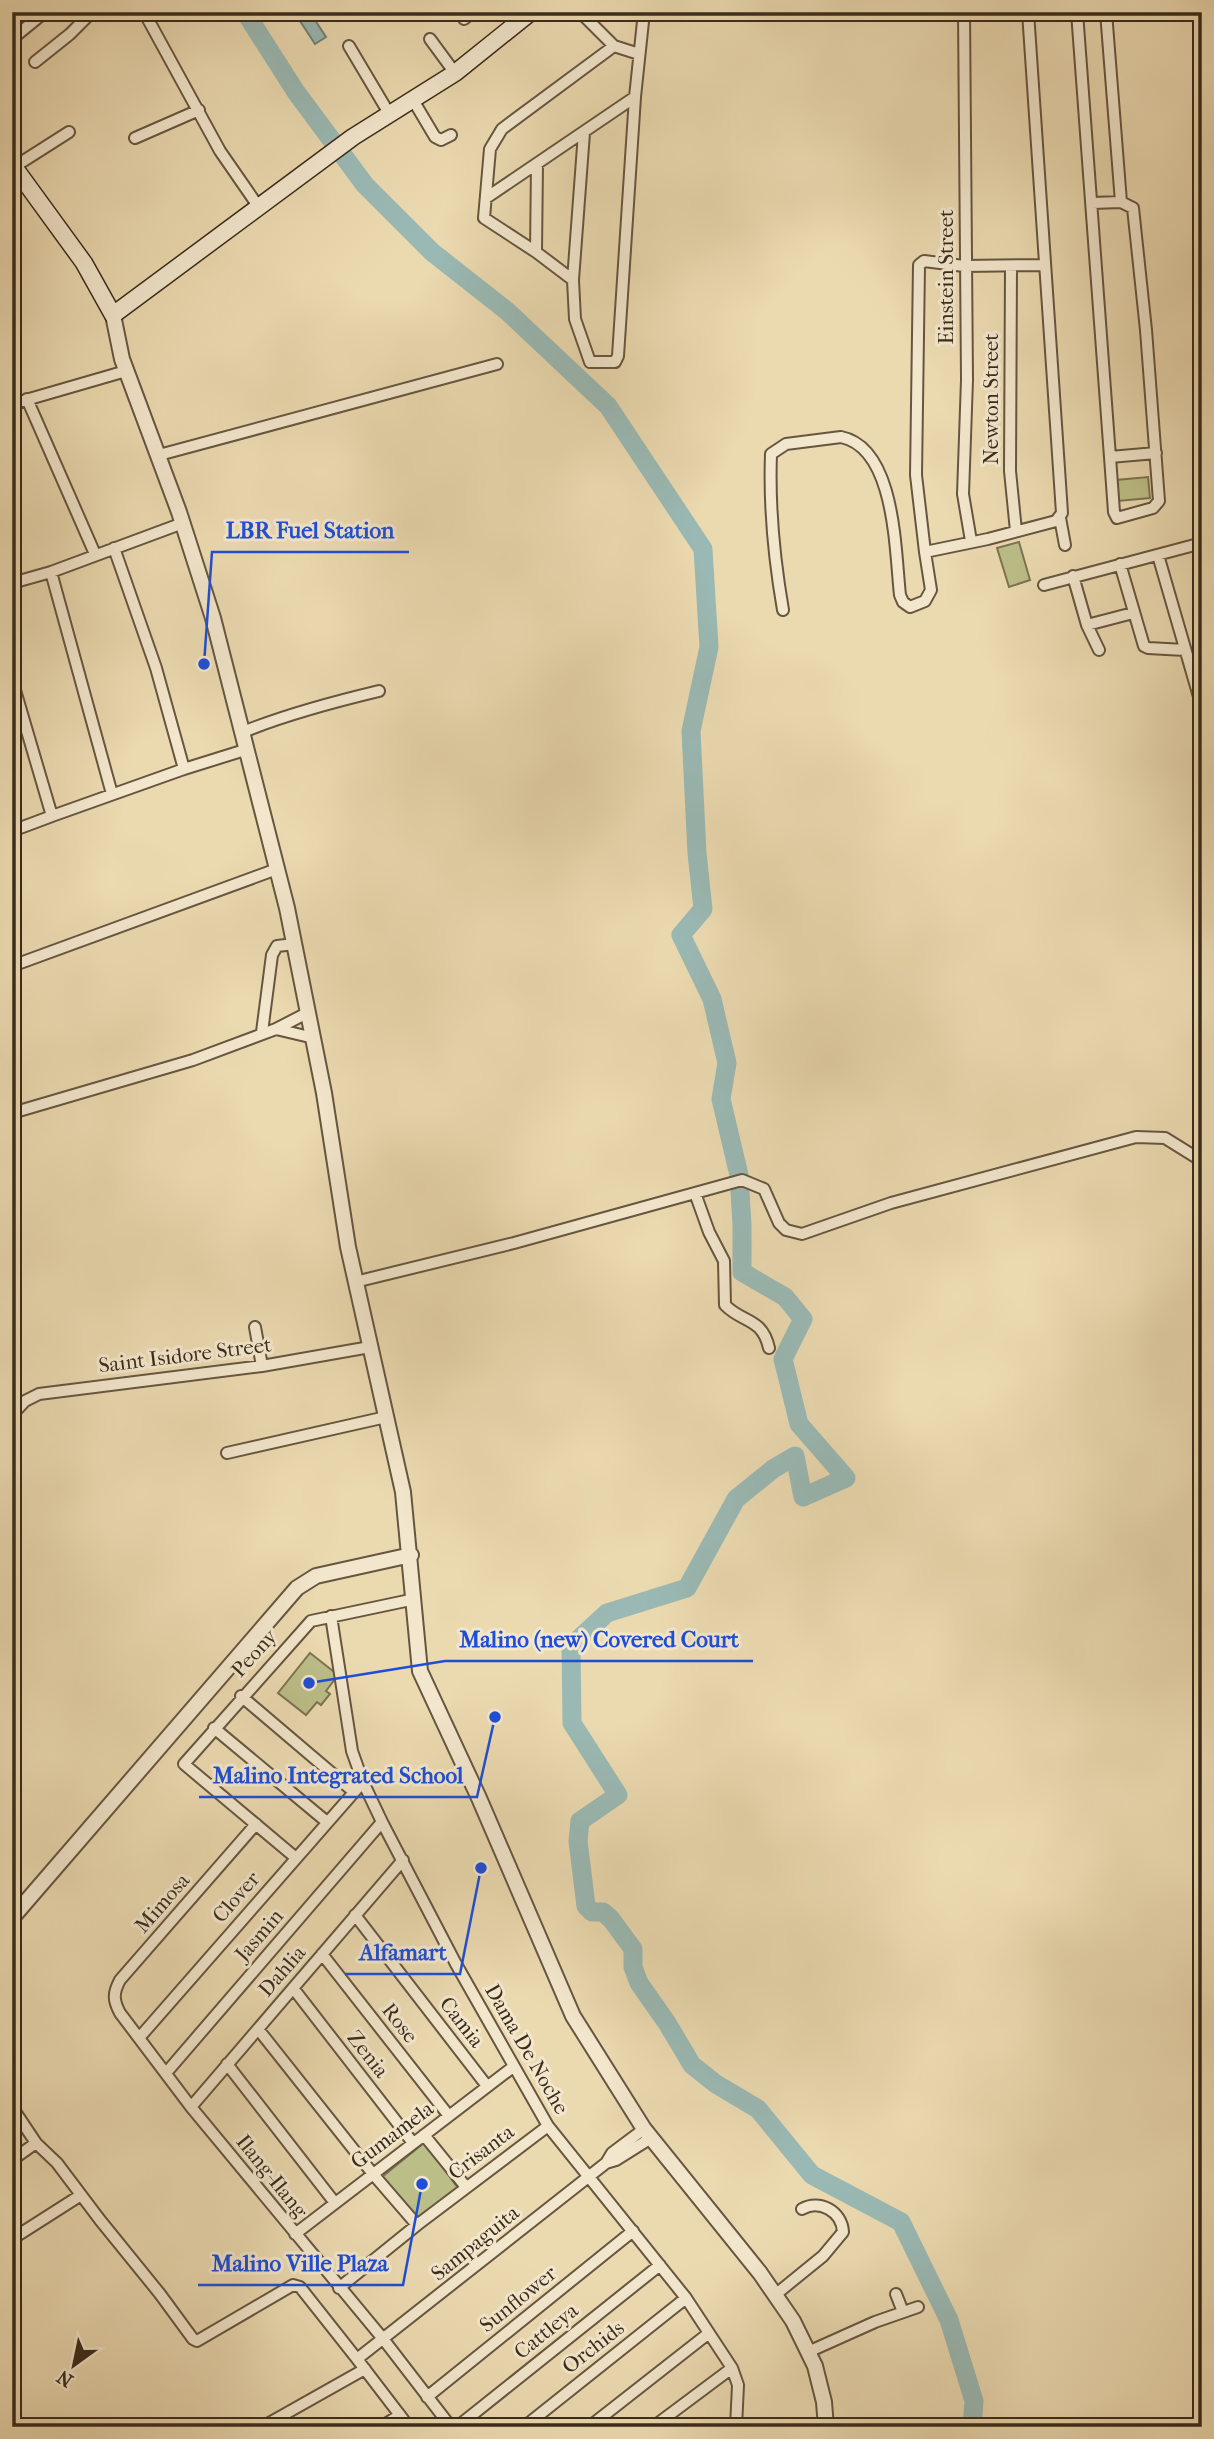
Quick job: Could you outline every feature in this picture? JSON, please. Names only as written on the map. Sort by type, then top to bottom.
[{"type":"main road","points":[[13,166],[84,263],[113,315],[353,137],[455,73],[531,12]]},
{"type":"street","points":[[12,39],[45,12]]},
{"type":"street","points":[[35,62],[92,12]]},
{"type":"street","points":[[144,12],[220,151],[258,206]]},
{"type":"street","points":[[584,133],[573,280],[575,319],[588,358],[593,363],[615,362],[618,356],[635,97],[644,12]]},
{"type":"street","name":"Einstein Street","points":[[964,12],[967,380],[963,494],[971,541]]},
{"type":"street","points":[[1028,12],[1062,513],[1060,518],[1065,545]]},
{"type":"street","points":[[1077,12],[1115,518],[1121,518],[1158,505],[1156,453],[1133,208],[1121,202],[1092,203]]},
{"type":"street","points":[[1106,12],[1121,202]]},
{"type":"street","points":[[581,13],[614,46],[639,54]]},
{"type":"street","points":[[430,39],[455,73]]},
{"type":"street","points":[[349,46],[390,115]]},
{"type":"street","points":[[573,280],[484,218],[490,149],[502,130],[614,46]]},
{"type":"street","points":[[486,198],[635,97]]},
{"type":"street","points":[[413,100],[435,137],[441,140],[450,135]]},
{"type":"street","points":[[135,138],[199,110]]},
{"type":"street","points":[[13,166],[69,132]]},
{"type":"street","points":[[536,252],[537,164]]},
{"type":"street","points":[[783,610],[773,554],[771,454],[786,444],[841,438],[859,444],[874,462],[887,491],[903,602],[910,607],[925,601],[931,590],[916,475],[919,265],[924,261],[964,267],[1044,265]]},
{"type":"street","name":"Newton Street","points":[[1011,266],[1010,471],[1016,531]]},
{"type":"street","points":[[113,315],[116,338],[126,371],[159,455],[214,618],[295,944],[314,1038],[355,1282],[403,1492],[415,1599],[418,1659],[424,1681],[479,1798],[573,2016],[642,2137],[775,2295],[793,2321],[808,2352],[822,2392],[826,2427]]},
{"type":"street","points":[[159,455],[497,365]]},
{"type":"street","points":[[19,402],[126,371]]},
{"type":"street","points":[[12,389],[95,554]]},
{"type":"street","points":[[1110,457],[1156,453]]},
{"type":"street","points":[[925,552],[1060,518]]},
{"type":"street","points":[[12,583],[51,572],[183,523]]},
{"type":"street","points":[[1044,585],[1202,543]]},
{"type":"street","points":[[114,548],[156,668],[184,769]]},
{"type":"street","points":[[1158,555],[1202,707]]},
{"type":"street","points":[[1120,564],[1146,648],[1185,650]]},
{"type":"street","points":[[51,572],[113,794]]},
{"type":"street","points":[[1073,576],[1087,625],[1100,650]]},
{"type":"street","points":[[1087,625],[1133,613]]},
{"type":"street","points":[[12,680],[52,816]]},
{"type":"street","points":[[243,732],[323,705],[379,691]]},
{"type":"street","points":[[12,831],[184,769],[248,749]]},
{"type":"street","points":[[12,966],[277,869]]},
{"type":"street","points":[[262,1032],[272,955],[277,946],[295,944]]},
{"type":"street","points":[[12,1114],[193,1060],[276,1029],[309,1012]]},
{"type":"street","points":[[276,1029],[314,1038]]},
{"type":"street","points":[[355,1282],[514,1243],[742,1180],[764,1189],[779,1223],[786,1230],[802,1234],[891,1203],[1136,1136],[1165,1138],[1202,1161]]},
{"type":"street","points":[[695,1193],[709,1232],[724,1261],[725,1305],[732,1312],[746,1317],[760,1327],[769,1348]]},
{"type":"street","points":[[255,1327],[262,1366]]},
{"type":"street","name":"Saint Isidore Street","points":[[12,1415],[24,1401],[39,1394],[262,1366],[370,1347]]},
{"type":"street","points":[[227,1453],[386,1417]]},
{"type":"street","points":[[12,1918],[297,1588],[316,1576],[411,1555]]},
{"type":"street","name":"Peony","points":[[256,1824],[184,1764],[304,1625],[331,1616],[415,1599]]},
{"type":"street","name":"Dama De Noche","points":[[331,1616],[352,1751],[382,1822],[456,1964],[548,2126],[686,2298],[732,2368],[738,2385],[736,2427]]},
{"type":"street","points":[[241,1696],[354,1792]]},
{"type":"street","points":[[214,1728],[327,1822]]},
{"type":"street","name":"Clover","points":[[139,2038],[363,1782]]},
{"type":"street","name":"Jasmin","points":[[166,2073],[382,1822]]},
{"type":"street","points":[[256,1824],[296,1858]]},
{"type":"street","name":"Mimosa","points":[[120,2013],[114,1992],[120,1980],[256,1824]]},
{"type":"street","name":"Dahlia","points":[[191,2107],[403,1860]]},
{"type":"street","name":"Camia","points":[[355,1915],[487,2086]]},
{"type":"street","name":"Rose","points":[[322,1954],[449,2116]]},
{"type":"street","name":"Zenia","points":[[293,1988],[413,2143]]},
{"type":"street","name":"Ilang-Ilang","points":[[120,2013],[191,2107],[384,2340],[451,2427]]},
{"type":"street","points":[[258,2029],[416,2225]]},
{"type":"street","points":[[227,2064],[335,2203]]},
{"type":"street","name":"Gumamela","points":[[295,2234],[513,2067]]},
{"type":"street","points":[[12,2107],[36,2143],[57,2162],[193,2339],[197,2341],[293,2285],[300,2287],[409,2427]]},
{"type":"street","name":"Crisanta","points":[[339,2288],[416,2225],[548,2126]]},
{"type":"street","points":[[424,2135],[466,2187]]},
{"type":"street","name":"Sampaguita","points":[[357,2359],[606,2162],[617,2160],[642,2137]]},
{"type":"street","points":[[12,2160],[36,2143]]},
{"type":"street","points":[[12,2239],[81,2195]]},
{"type":"street","points":[[775,2295],[822,2256],[843,2232],[843,2224],[831,2210],[819,2204],[811,2204],[802,2209]]},
{"type":"street","name":"Sunflower","points":[[427,2397],[633,2231]]},
{"type":"street","name":"Cattleya","points":[[457,2427],[660,2265]]},
{"type":"street","points":[[896,2294],[903,2312]]},
{"type":"street","name":"Orchids","points":[[524,2427],[686,2298]]},
{"type":"street","points":[[808,2352],[918,2307]]},
{"type":"street","points":[[589,2427],[709,2333]]},
{"type":"street","points":[[653,2427],[732,2368]]},
{"type":"street","points":[[262,2427],[365,2369]]},
{"type":"street","points":[[381,2427],[400,2415]]},
{"type":"green space","points":[[1148,477],[1150,498],[1118,501],[1116,480]]},
{"type":"green space","points":[[1019,542],[1030,580],[1009,587],[997,548]]},
{"type":"green space","points":[[310,1653],[338,1675],[326,1691],[330,1694],[321,1705],[317,1702],[306,1715],[278,1693]]},
{"type":"green space","points":[[425,2142],[460,2191],[419,2223],[382,2177]]},
{"type":"water","points":[[311,14],[326,37],[315,44],[300,21]]},
{"type":"waterway","points":[[245,12],[296,92],[365,185],[432,252],[507,311],[608,406],[703,549],[709,647],[691,731],[697,853],[703,909],[681,935],[712,999],[727,1063],[721,1099],[739,1175],[742,1272],[785,1297],[803,1319],[783,1359],[799,1424],[846,1478],[803,1497],[795,1456],[773,1469],[736,1499],[687,1588],[607,1613],[571,1646],[572,1723],[618,1795],[580,1821],[578,1841],[586,1906],[592,1912],[603,1912],[611,1919],[633,1949],[633,1967],[639,1983],[692,2065],[716,2084],[758,2109],[812,2175],[901,2222],[949,2320],[974,2401],[972,2427]]},
{"type":"place","name":"LBR Fuel Station","points":[[204,664]]},
{"type":"place","name":"Malino (new) Covered Court","points":[[309,1683]]},
{"type":"place","name":"Malino Integrated School","points":[[495,1717]]},
{"type":"place","name":"Alfamart","points":[[481,1868]]},
{"type":"place","name":"Malino Ville Plaza","points":[[422,2184]]}]
